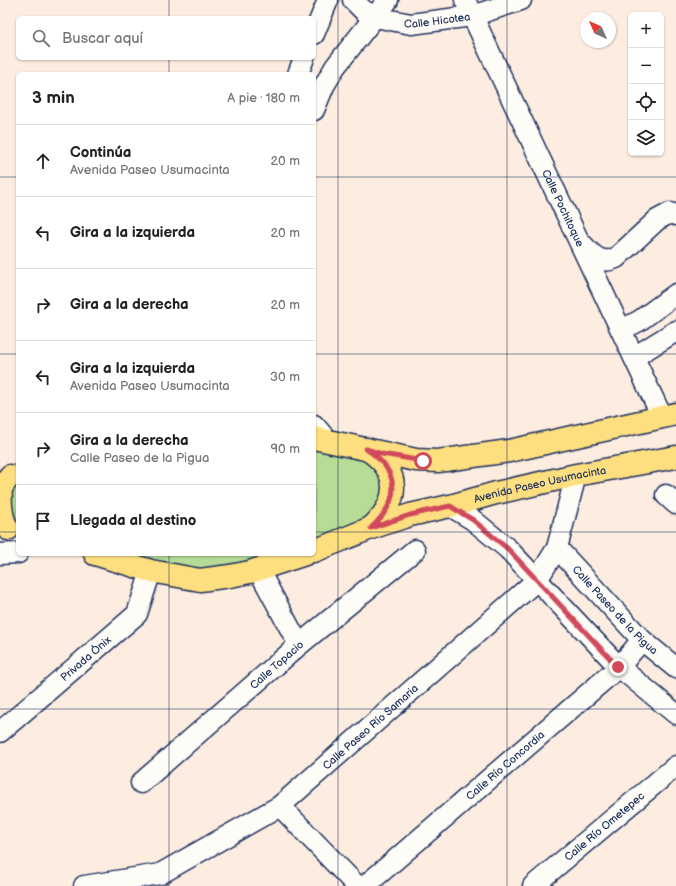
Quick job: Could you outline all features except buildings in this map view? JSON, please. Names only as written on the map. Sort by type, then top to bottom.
[{"type":"main road","points":[[318,434],[382,454],[416,460],[446,460],[509,451],[669,415]]},
{"type":"main road","points":[[366,449],[379,458],[387,468],[394,486],[392,497],[387,509],[371,528]]},
{"type":"main road","name":"Avenida Paseo Usumacinta","points":[[316,550],[371,528],[410,515],[496,493],[576,475],[676,457]]},
{"type":"main road","points":[[9,474],[1,489],[0,495],[3,520],[9,529]]},
{"type":"main road","points":[[102,556],[151,570],[200,580],[230,576],[299,556]]},
{"type":"street","points":[[316,29],[328,0]]},
{"type":"street","points":[[353,0],[366,12],[375,17]]},
{"type":"street","points":[[316,105],[324,86],[335,67],[388,0]]},
{"type":"street","name":"Calle Hicotea","points":[[375,17],[411,24],[468,8],[521,0]]},
{"type":"street","name":"Calle Pochitoque","points":[[468,8],[634,357],[669,415]]},
{"type":"street","points":[[299,72],[303,60]]},
{"type":"street","points":[[579,241],[596,258],[610,261],[616,258],[657,220],[670,213],[676,215]]},
{"type":"street","points":[[621,330],[639,321],[676,294]]},
{"type":"street","points":[[634,357],[676,331]]},
{"type":"street","name":"Calle Paseo Río Samaria","points":[[84,886],[162,880],[280,806],[537,580],[557,548],[576,475]]},
{"type":"street","points":[[450,506],[473,520],[508,549],[618,667],[676,714]]},
{"type":"street","name":"Calle Paseo de la Pigua","points":[[557,548],[642,640],[676,668]]},
{"type":"street","name":"Calle Topacio","points":[[141,783],[299,645],[415,550]]},
{"type":"street","points":[[0,554],[16,553]]},
{"type":"street","points":[[258,569],[299,645]]},
{"type":"street","name":"Privada Ónix","points":[[0,732],[137,614],[151,570]]},
{"type":"street","name":"Calle Río Concordia","points":[[365,886],[618,667],[642,640]]},
{"type":"street","name":"Calle Río Ometepec","points":[[533,886],[676,766]]},
{"type":"street","points":[[280,806],[357,886]]},
{"type":"green space","points":[[316,425],[387,468],[383,514],[316,550]]},
{"type":"green space","points":[[16,474],[16,531],[8,529],[10,476]]},
{"type":"green space","points":[[107,556],[298,556],[230,576]]},
{"type":"route","points":[[423,461],[382,454],[366,449],[379,458],[387,468],[394,486],[394,491],[387,509],[371,528],[410,515],[450,506],[473,520],[508,549],[618,667]]}]
